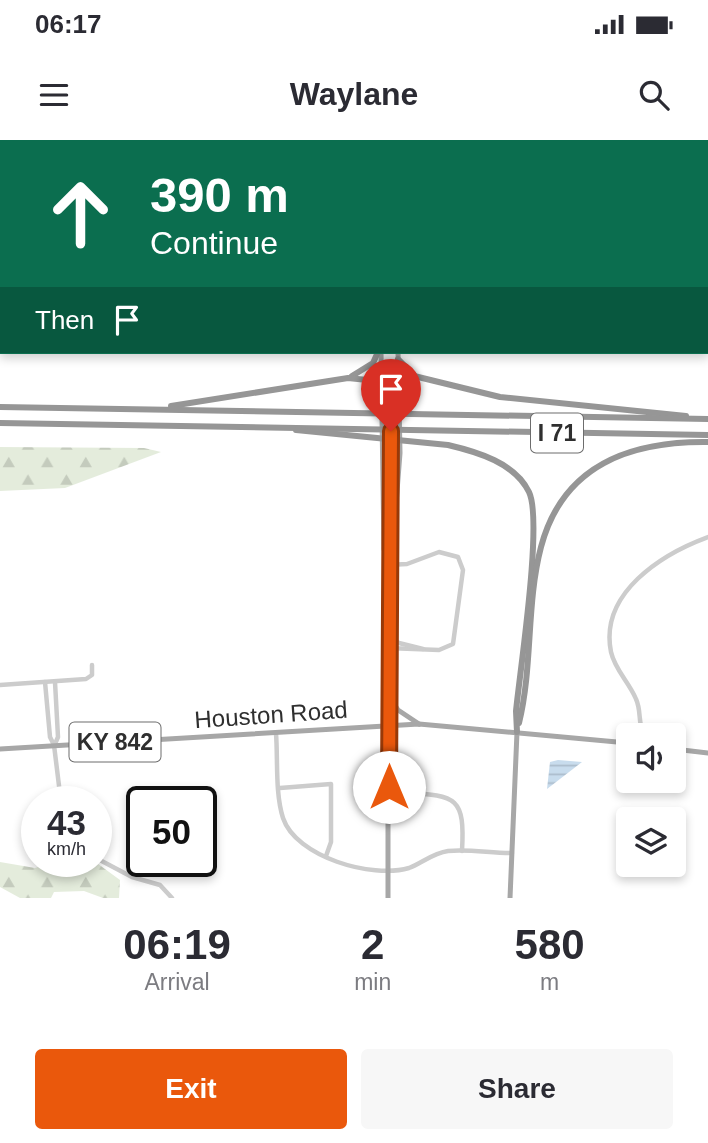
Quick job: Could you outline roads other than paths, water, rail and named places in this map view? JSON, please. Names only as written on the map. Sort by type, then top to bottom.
[{"type":"highway","points":[[348,378],[373,363],[379,354]]},
{"type":"highway","points":[[398,355],[415,376]]},
{"type":"highway","points":[[382,384],[399,375],[415,376],[500,397],[676,413],[699,419]]},
{"type":"highway","points":[[157,409],[348,378],[368,377],[382,384],[391,405],[393,550]]},
{"type":"highway","name":"I 71","points":[[0,407],[708,419]]},
{"type":"highway","points":[[0,423],[287,428],[308,434],[375,434],[472,450],[513,472],[529,493],[535,524],[516,710],[517,732]]},
{"type":"highway","name":"I 71","points":[[375,434],[405,431],[708,435]]},
{"type":"highway","points":[[517,732],[541,547],[557,509],[580,480],[615,456],[651,445],[708,442]]},
{"type":"main road","points":[[380,354],[384,550],[388,565],[388,898]]},
{"type":"main road","points":[[388,565],[393,550],[400,453],[398,355]]},
{"type":"main road","points":[[388,696],[398,710],[419,724]]},
{"type":"main road","name":"Houston Road","points":[[0,748],[389,724],[419,724],[616,742]]},
{"type":"main road","points":[[510,898],[517,732]]},
{"type":"main road","points":[[686,750],[708,753]]},
{"type":"street","points":[[639,723],[637,701],[612,654],[610,636],[614,618],[629,590],[650,567],[708,537]]},
{"type":"street","points":[[388,565],[407,564],[439,552],[454,554],[463,565],[453,644],[445,649],[388,648]]},
{"type":"street","points":[[388,635],[399,643],[424,649]]},
{"type":"street","points":[[0,685],[86,679],[92,674],[92,665]]},
{"type":"street","points":[[46,682],[50,737],[54,745],[59,786]]},
{"type":"street","points":[[54,745],[58,737],[55,682]]},
{"type":"street","points":[[276,733],[282,815],[292,834],[307,847],[354,868],[388,870],[409,868],[444,852],[512,853]]},
{"type":"street","points":[[280,788],[331,784],[331,842],[326,856]]},
{"type":"street","points":[[406,793],[443,795],[457,803],[463,817],[462,851]]},
{"type":"street","points":[[112,866],[132,877],[160,885],[172,898]]},
{"type":"water","points":[[550,762],[582,762],[547,789]]}]
